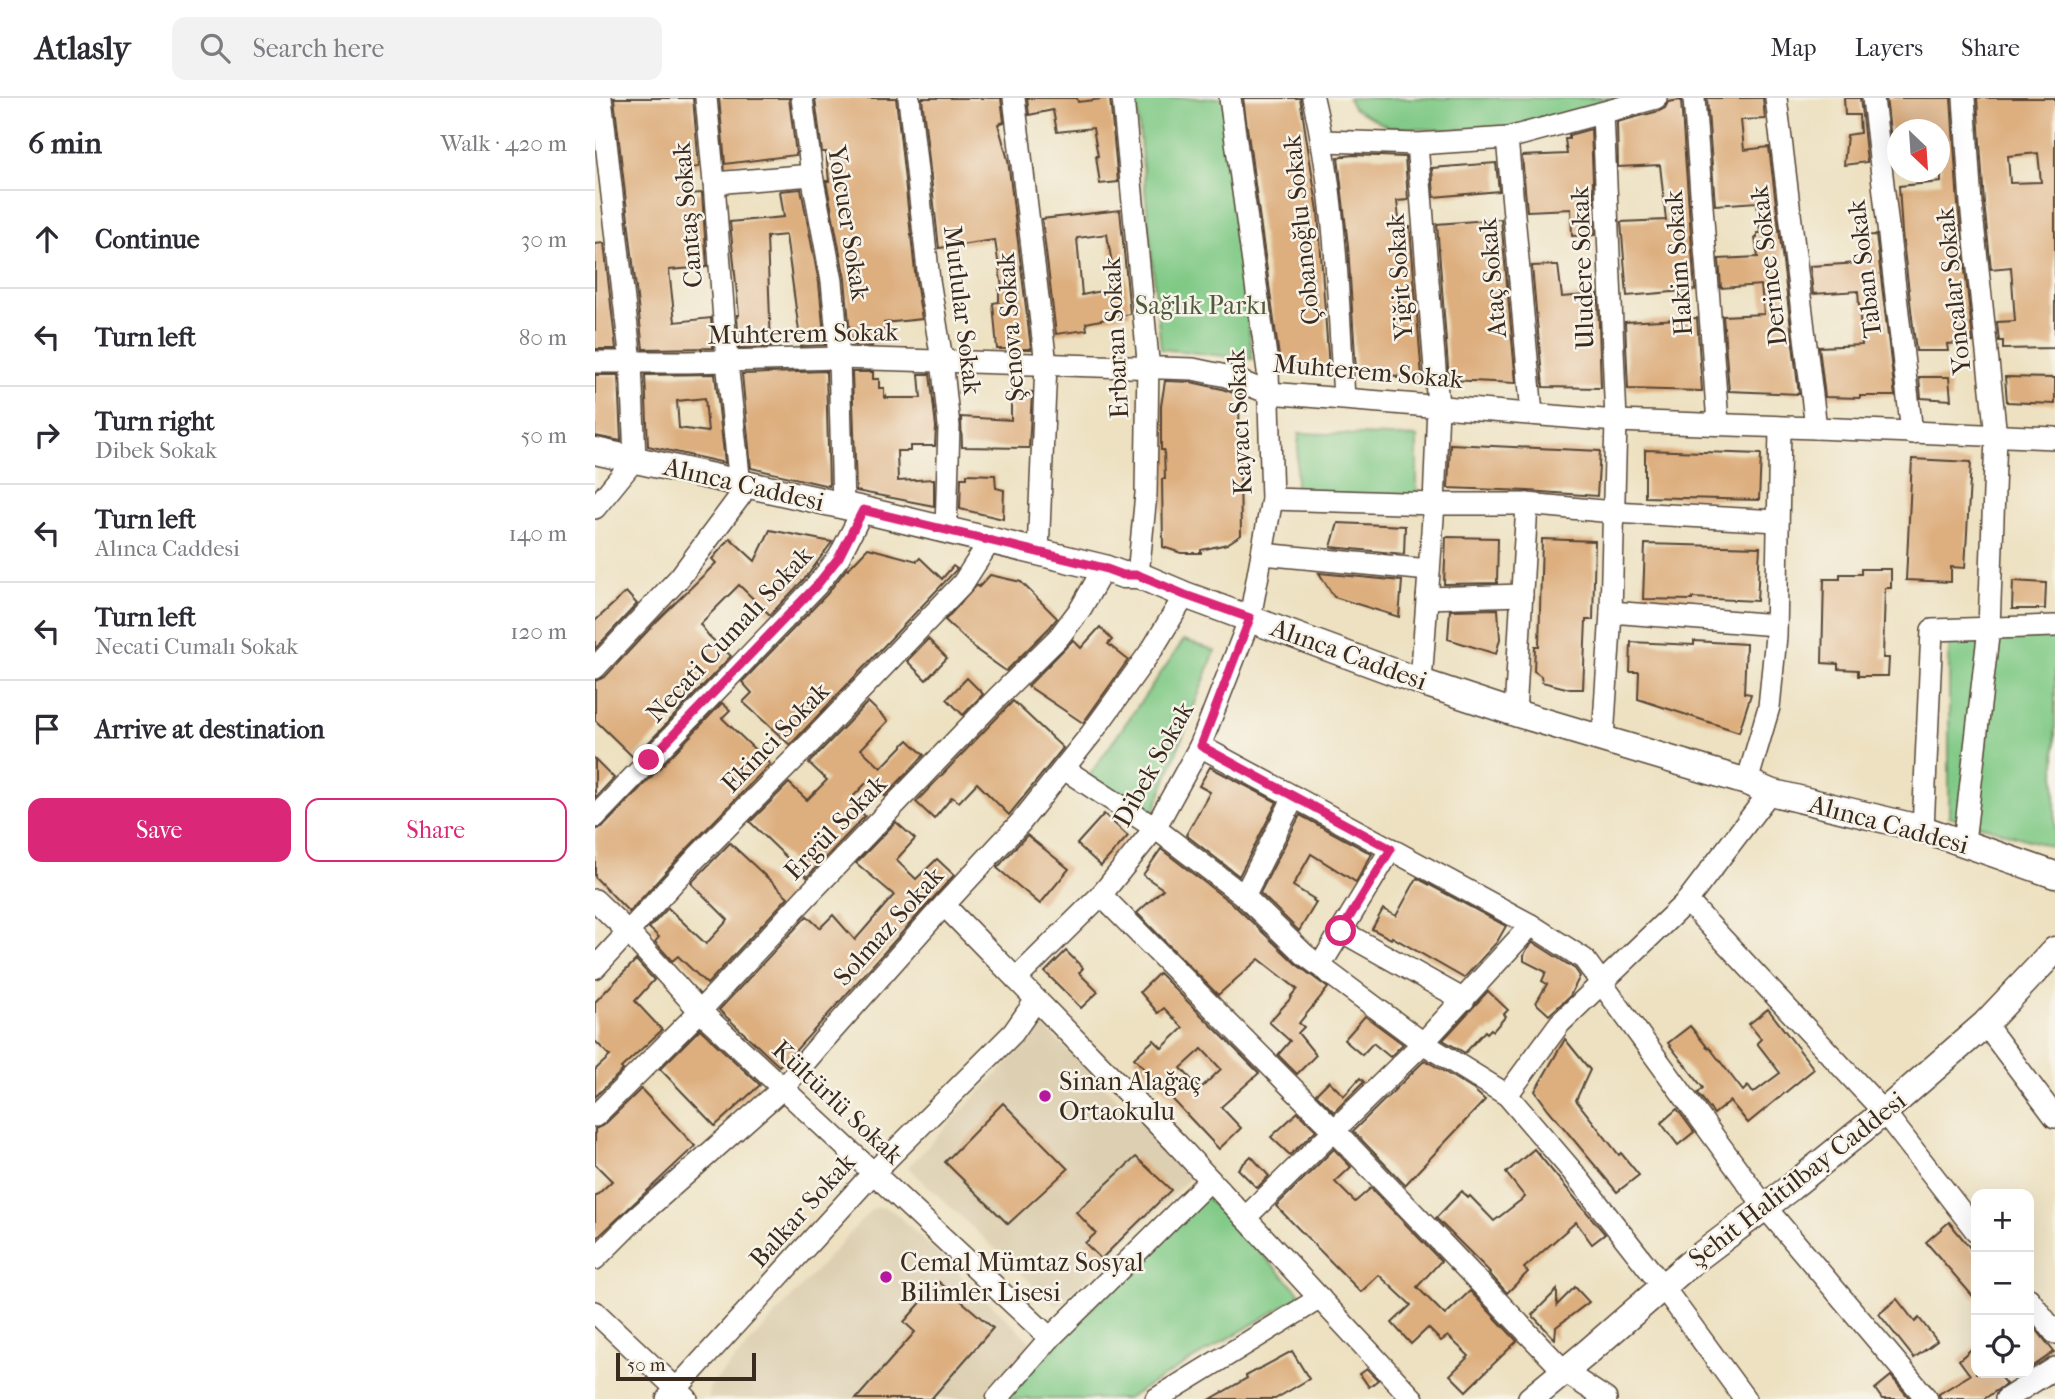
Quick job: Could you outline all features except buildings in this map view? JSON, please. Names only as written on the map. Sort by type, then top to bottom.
[{"type":"main road","name":"Alınca Caddesi","points":[[595,451],[741,489],[853,508],[1104,568],[1123,575],[1138,575],[1421,682],[1515,713],[1758,787],[1923,829],[2055,875]]},
{"type":"main road","name":"Şehit Halitilbay Caddesi","points":[[1531,1399],[1688,1265],[1884,1112],[1985,1024],[2055,950]]},
{"type":"street","points":[[595,508],[635,460],[631,362],[601,98]]},
{"type":"street","name":"Cantaş Sokak","points":[[706,98],[727,361],[741,489]]},
{"type":"street","name":"Yolcuer Sokak","points":[[802,98],[812,175],[832,281],[853,508]]},
{"type":"street","name":"Mutlular Sokak","points":[[909,98],[929,280],[949,426],[946,530]]},
{"type":"street","name":"Şenova Sokak","points":[[1014,98],[1046,364],[1038,553]]},
{"type":"street","name":"Erbaran Sokak","points":[[1123,98],[1148,368],[1146,494],[1138,575]]},
{"type":"street","name":"Kayacı Sokak","points":[[1230,98],[1269,393],[1272,499],[1250,618]]},
{"type":"street","name":"Çobanoğlu Sokak","points":[[1313,98],[1323,141],[1336,268],[1344,398]]},
{"type":"street","points":[[1323,141],[1417,144],[1507,138],[1656,98]]},
{"type":"street","name":"Hakim Sokak","points":[[1694,98],[1718,423]]},
{"type":"street","name":"Derince Sokak","points":[[1776,98],[1816,428]]},
{"type":"street","name":"Taban Sokak","points":[[1873,98],[1912,433]]},
{"type":"street","name":"Yoncalar Sokak","points":[[1963,842],[1989,628],[1996,436],[1971,204],[1965,98]]},
{"type":"street","name":"Uludere Sokak","points":[[1603,113],[1616,421],[1611,612],[1603,739]]},
{"type":"street","name":"Ataç Sokak","points":[[1507,138],[1532,414]]},
{"type":"street","name":"Yiğit Sokak","points":[[1417,144],[1438,406],[1421,682]]},
{"type":"street","points":[[714,183],[812,175]]},
{"type":"street","name":"Muhterem Sokak","points":[[595,362],[839,358],[1193,369],[1226,376],[1269,393],[1616,421],[2055,438]]},
{"type":"street","points":[[1507,1095],[1560,1023],[1687,901],[1758,787],[1776,625],[1780,428]]},
{"type":"street","points":[[595,667],[680,577],[741,489]]},
{"type":"street","points":[[1272,499],[1527,504],[1613,512],[1778,521]]},
{"type":"street","points":[[1515,713],[1527,504]]},
{"type":"street","name":"Necati Cumalı Sokak","points":[[595,817],[817,585],[839,557],[853,508]]},
{"type":"street","name":"Ekinci Sokak","points":[[595,968],[697,857],[963,583],[990,541]]},
{"type":"street","points":[[1262,554],[1429,570]]},
{"type":"street","name":"Ergül Sokak","points":[[595,1116],[700,1011],[816,886],[1059,637],[1081,608],[1104,568]]},
{"type":"street","name":"Solmaz Sokak","points":[[595,1259],[634,1220],[783,1088],[1021,822],[1091,734],[1153,648],[1185,595]]},
{"type":"street","points":[[1427,598],[1522,595]]},
{"type":"street","points":[[1611,612],[1776,625]]},
{"type":"street","name":"Dibek Sokak","points":[[1016,979],[1101,895],[1154,828],[1201,746],[1250,618]]},
{"type":"street","points":[[1923,829],[1932,630],[2055,626]]},
{"type":"street","points":[[1201,746],[1531,925],[1584,959],[1765,1207],[1927,1399]]},
{"type":"street","points":[[1064,769],[1154,828],[1244,896],[1305,954],[1423,1043],[1507,1095],[1573,1172],[1663,1287],[1745,1399]]},
{"type":"street","points":[[1244,896],[1294,797]]},
{"type":"street","points":[[1320,966],[1391,849]]},
{"type":"street","points":[[1101,895],[1334,1130],[1565,1371],[1606,1399]]},
{"type":"street","name":"Kültürlü Sokak","points":[[595,900],[700,1011],[1050,1338]]},
{"type":"street","points":[[1687,901],[1884,1112],[1971,1225]]},
{"type":"street","points":[[944,905],[1210,1180],[1413,1399]]},
{"type":"street","points":[[1245,1218],[1423,1043],[1531,925]]},
{"type":"street","points":[[1341,931],[1464,1000]]},
{"type":"street","name":"Balkar Sokak","points":[[677,1396],[873,1173],[1013,1033],[1036,1000]]},
{"type":"street","points":[[1985,1024],[2055,1118]]},
{"type":"street","points":[[997,1399],[1050,1338],[1210,1180]]},
{"type":"street","points":[[1156,1399],[1320,1298]]},
{"type":"street","points":[[2034,1306],[2055,1333]]},
{"type":"street","points":[[595,1312],[677,1396]]},
{"type":"street","points":[[2006,1399],[2055,1368]]},
{"type":"shaded area","name":"Sinan Alağaç Ortaokulu","points":[[1043,1026],[1194,1174],[1057,1307],[908,1167]]},
{"type":"shaded area","name":"Cemal Mümtaz Sosyal Bilimler Lisesi","points":[[884,1207],[894,1212],[1030,1341],[1031,1350],[989,1399],[709,1399],[709,1388],[873,1208]]},
{"type":"green space","name":"Sağlık Parkı","points":[[1136,98],[1224,98],[1252,359],[1161,349]]},
{"type":"green space","points":[[1348,98],[1627,98],[1523,128],[1445,130],[1388,127],[1353,108]]},
{"type":"green space","points":[[1299,433],[1417,437],[1417,498],[1295,494]]},
{"type":"green space","points":[[2055,632],[2055,848],[1949,816],[1949,634]]},
{"type":"green space","points":[[1184,640],[1215,651],[1152,817],[1089,776]]},
{"type":"green space","points":[[1203,1194],[1302,1295],[1126,1399],[1003,1399]]},
{"type":"place","name":"Sinan Alağaç Ortaokulu","points":[[1045,1096]]},
{"type":"place","name":"Cemal Mümtaz Sosyal Bilimler Lisesi","points":[[886,1277]]},
{"type":"route","points":[[649,760],[817,585],[839,557],[863,510],[1104,568],[1123,575],[1138,575],[1250,618],[1201,746],[1391,849],[1341,931]]}]
